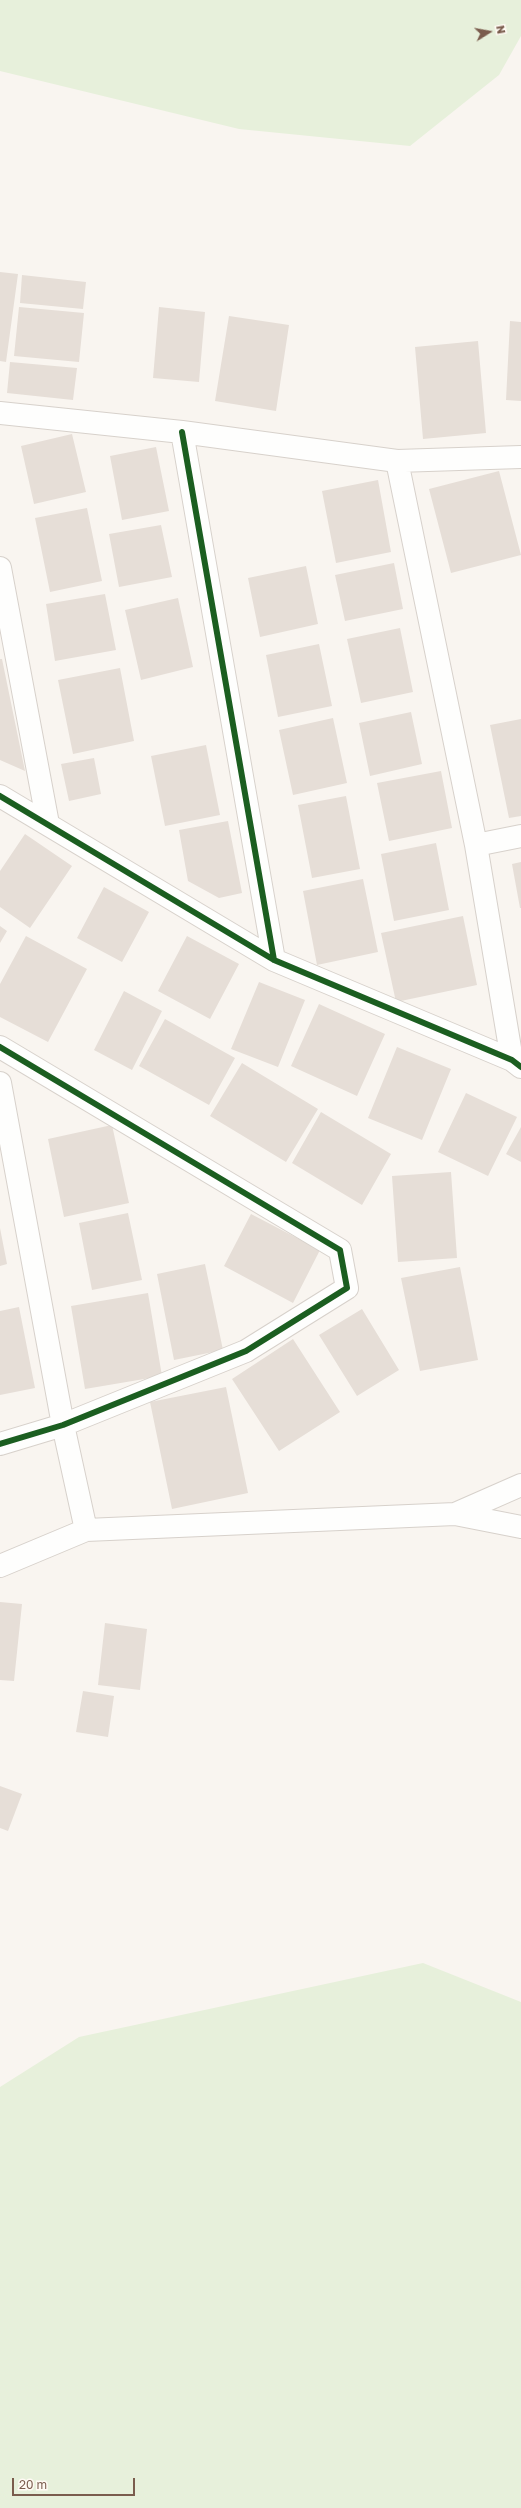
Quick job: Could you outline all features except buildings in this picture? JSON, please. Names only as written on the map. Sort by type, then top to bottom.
[{"type":"street","points":[[0,413],[182,432],[397,461],[521,457]]},
{"type":"street","points":[[182,432],[274,960]]},
{"type":"street","points":[[397,461],[476,846],[516,1064]]},
{"type":"street","points":[[0,568],[48,824]]},
{"type":"street","points":[[0,796],[274,960],[516,1064]]},
{"type":"street","points":[[476,846],[521,836]]},
{"type":"street","points":[[0,1444],[63,1425],[246,1351],[347,1288],[340,1250],[3,1054]]},
{"type":"street","points":[[0,1083],[63,1425],[86,1530]]},
{"type":"street","points":[[455,1514],[521,1486]]},
{"type":"street","points":[[0,1566],[86,1530],[455,1514],[521,1527]]},
{"type":"green space","points":[[0,0],[521,0],[521,36],[499,75],[410,146],[239,129],[0,71]]},
{"type":"green space","points":[[423,1963],[521,2002],[521,2508],[0,2508],[0,2087],[79,2037]]},
{"type":"cycle path","points":[[182,432],[274,960]]},
{"type":"cycle path","points":[[0,796],[274,960],[512,1060],[521,1067]]},
{"type":"cycle path","points":[[0,1047],[340,1250],[347,1288],[246,1351],[63,1425],[0,1444]]}]
